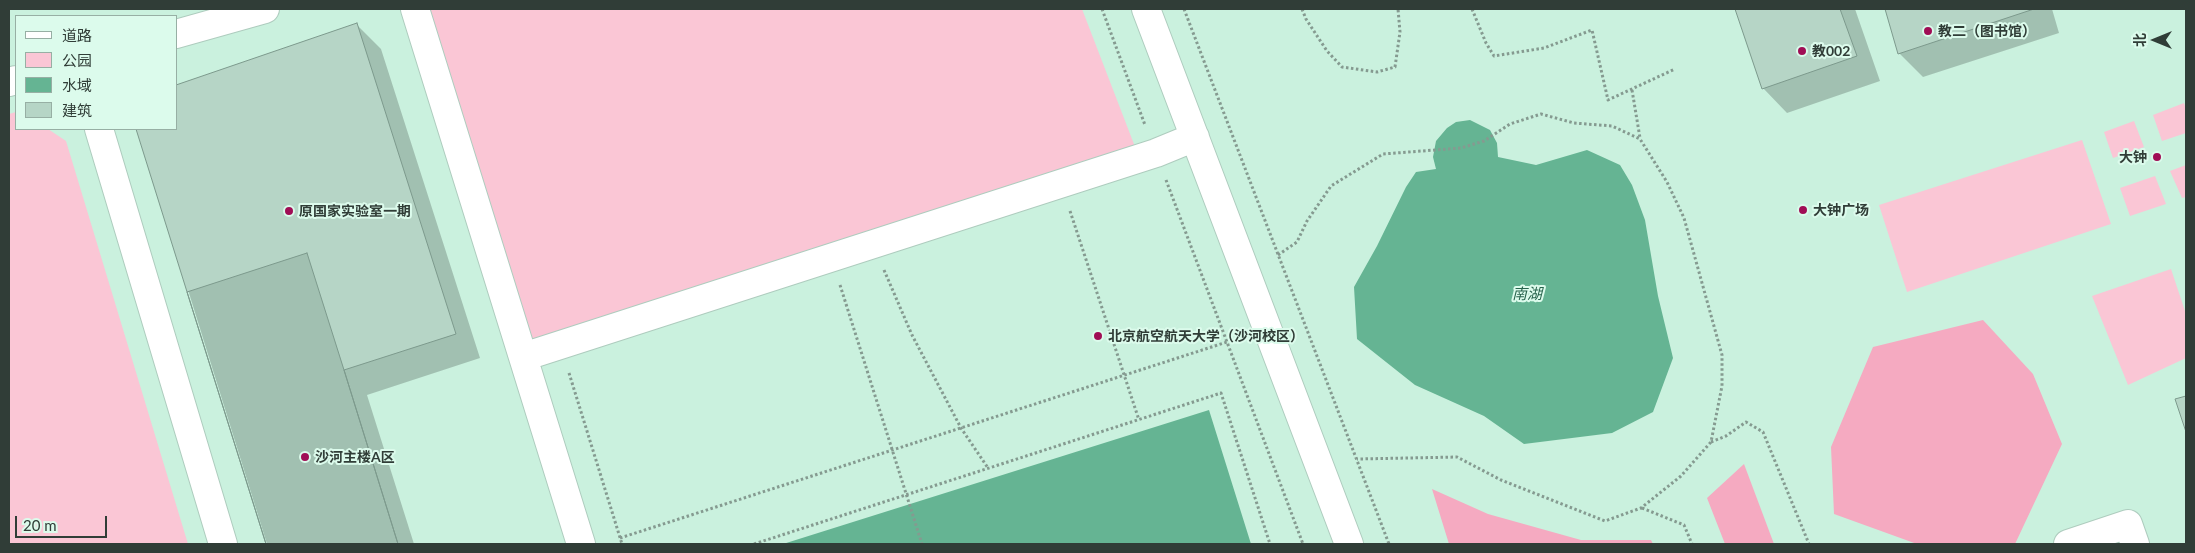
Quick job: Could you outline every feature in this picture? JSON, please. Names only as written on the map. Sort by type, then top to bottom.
[{"type":"street","points":[[178,33],[265,9]]},
{"type":"street","points":[[415,9],[581,544]]},
{"type":"street","points":[[1146,9],[1349,544]]},
{"type":"street","points":[[99,130],[223,544]]},
{"type":"street","points":[[523,357],[1156,153],[1195,137]]},
{"type":"street","points":[[2068,544],[2128,524],[2135,544]]},
{"type":"path","points":[[1102,9],[1303,544]]},
{"type":"path","points":[[1184,9],[1389,544]]},
{"type":"path","points":[[1302,9],[1306,19],[1327,51],[1342,66],[1377,72],[1395,66],[1400,32],[1398,9]]},
{"type":"path","points":[[1472,9],[1486,43],[1494,56],[1544,48],[1592,30],[1608,100],[1675,69]]},
{"type":"path","points":[[1632,90],[1640,139],[1667,182],[1684,218],[1722,355],[1722,386],[1711,442]]},
{"type":"path","points":[[1278,256],[1297,242],[1307,221],[1331,186],[1383,154],[1460,148],[1484,141],[1510,124],[1541,114],[1574,123],[1612,126],[1640,139]]},
{"type":"path","points":[[1070,210],[1139,420]]},
{"type":"path","points":[[884,268],[912,335],[962,428],[988,468]]},
{"type":"path","points":[[839,282],[922,544]]},
{"type":"path","points":[[620,538],[1227,342]]},
{"type":"path","points":[[568,369],[622,544]]},
{"type":"path","points":[[754,544],[1221,393],[1270,544]]},
{"type":"path","points":[[1357,459],[1457,457],[1500,480],[1605,521],[1641,508],[1681,476],[1711,442],[1726,436],[1746,422],[1763,432],[1809,544]]},
{"type":"path","points":[[1641,508],[1684,525],[1692,544]]},
{"type":"shaded area","name":"北京航空航天大学（沙河校区）","points":[[9,9],[2186,9],[2186,544],[9,544]]},
{"type":"shaded area","points":[[1983,320],[2033,374],[2062,444],[2015,544],[1917,544],[1834,514],[1831,447],[1873,347]]},
{"type":"shaded area","points":[[1744,464],[1774,544],[1725,544],[1707,498]]},
{"type":"shaded area","points":[[1432,489],[1488,514],[1581,540],[1651,540],[1653,544],[1449,544]]},
{"type":"green space","points":[[424,9],[1082,9],[1137,152],[533,341]]},
{"type":"green space","points":[[2184,103],[2186,109],[2186,133],[2162,141],[2153,115]]},
{"type":"green space","points":[[15,112],[15,130],[50,130],[66,141],[188,544],[9,544],[9,114]]},
{"type":"green space","points":[[2134,121],[2144,147],[2113,158],[2104,132]]},
{"type":"green space","points":[[2082,140],[2111,224],[1907,292],[1879,205]]},
{"type":"green space","points":[[2186,165],[2186,197],[2182,198],[2170,171]]},
{"type":"green space","points":[[2155,176],[2166,204],[2130,216],[2120,188]]},
{"type":"green space","points":[[2171,269],[2186,314],[2186,358],[2128,385],[2092,296]]},
{"type":"water","name":"南湖","points":[[1470,120],[1490,130],[1497,143],[1498,157],[1536,165],[1587,150],[1620,165],[1632,185],[1645,220],[1658,296],[1673,358],[1653,412],[1612,433],[1524,444],[1484,416],[1415,385],[1357,339],[1354,287],[1406,187],[1416,172],[1436,169],[1433,157],[1436,141],[1447,128],[1456,122]]},
{"type":"water","points":[[1209,410],[1251,544],[783,544]]},
{"type":"building","name":"教002","points":[[1735,9],[1840,9],[1857,56],[1762,89]]},
{"type":"building","name":"教二（图书馆）","points":[[1885,9],[2034,9],[1898,54]]},
{"type":"building","name":"原国家实验室一期","points":[[357,23],[456,334],[344,370],[398,544],[266,544],[136,130],[178,130],[178,84]]},
{"type":"building","name":"沙河主楼A区","points":[[307,253],[398,544],[266,544],[187,292]]},
{"type":"building","points":[[2186,396],[2186,432],[2175,399]]},
{"type":"place","name":"教二（图书馆）","points":[[1928,31]]},
{"type":"place","name":"教002","points":[[1802,51]]},
{"type":"place","name":"大钟","points":[[2157,157]]},
{"type":"place","name":"大钟广场","points":[[1803,210]]},
{"type":"place","name":"原国家实验室一期","points":[[289,211]]},
{"type":"place","name":"北京航空航天大学（沙河校区）","points":[[1098,336]]},
{"type":"place","name":"沙河主楼A区","points":[[305,457]]}]
